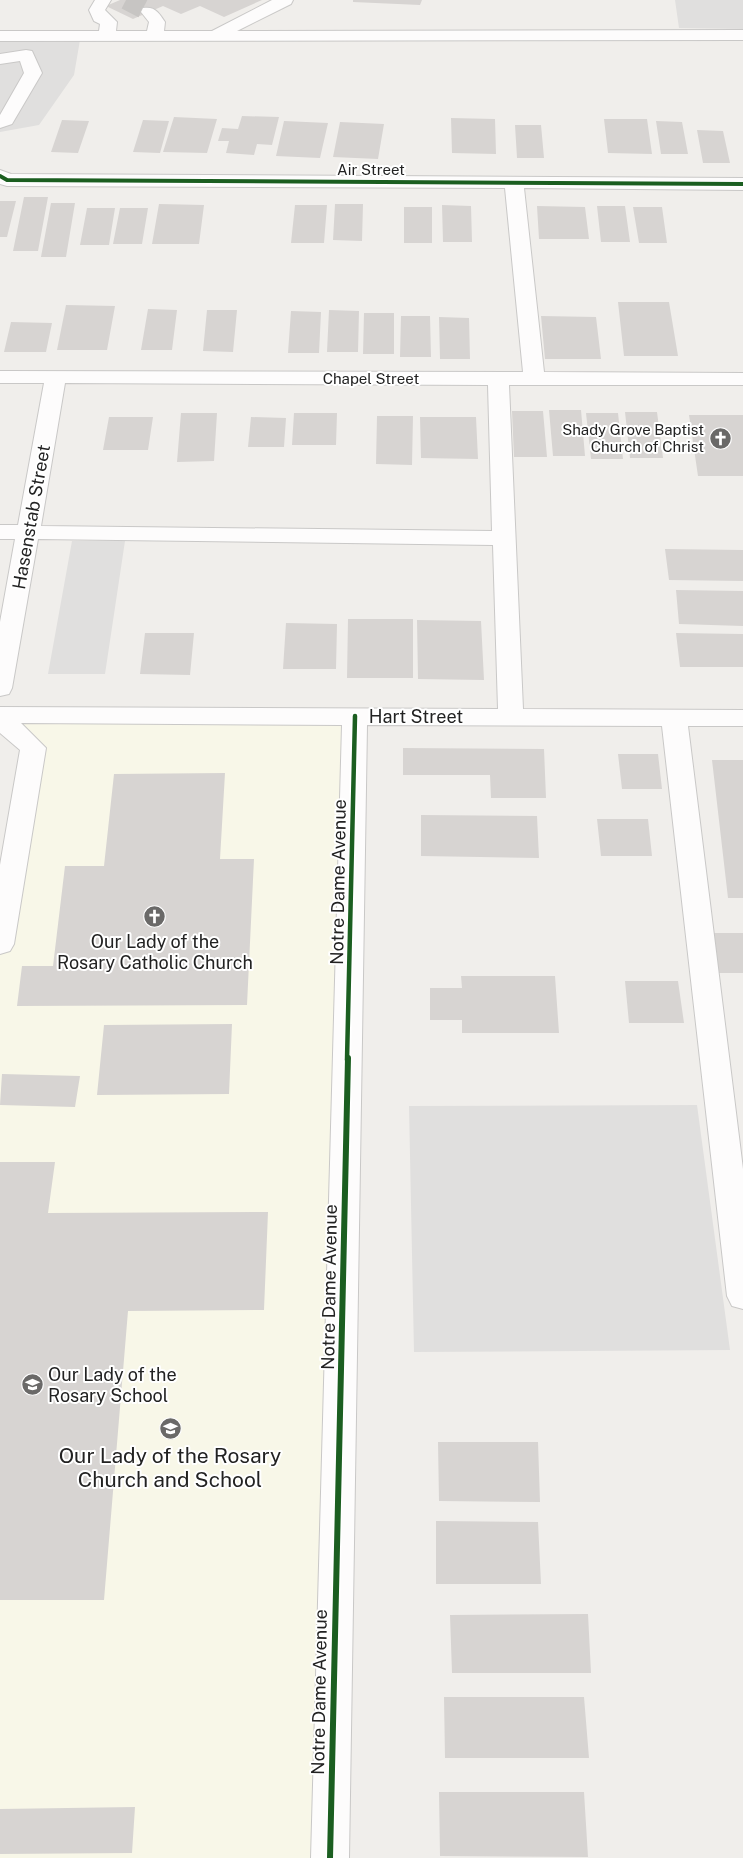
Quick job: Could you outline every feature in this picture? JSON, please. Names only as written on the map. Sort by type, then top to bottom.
[{"type":"street","points":[[103,0],[97,10],[108,29]]},
{"type":"street","points":[[215,35],[285,0]]},
{"type":"street","points":[[0,36],[33,36],[154,23],[215,35],[743,35]]},
{"type":"street","points":[[2,120],[33,73],[26,55],[33,36]]},
{"type":"street","points":[[0,59],[26,55]]},
{"type":"street","name":"Air Street","points":[[2,179],[743,184]]},
{"type":"street","points":[[514,183],[534,378]]},
{"type":"street","name":"Chapel Street","points":[[0,377],[743,379]]},
{"type":"street","name":"Hasenstab Street","points":[[0,688],[56,377]]},
{"type":"street","points":[[498,378],[512,717]]},
{"type":"street","points":[[0,532],[504,538]]},
{"type":"street","name":"Hart Street","points":[[0,714],[743,718]]},
{"type":"street","name":"Notre Dame Avenue","points":[[330,1858],[355,716]]},
{"type":"street","points":[[674,718],[743,1296]]},
{"type":"street","points":[[0,719],[33,748],[0,944]]},
{"type":"shaded area","points":[[675,0],[743,0],[743,29],[679,28]]},
{"type":"shaded area","points":[[80,40],[74,75],[39,125],[0,132],[0,41]]},
{"type":"shaded area","points":[[72,541],[125,541],[105,674],[48,674]]},
{"type":"shaded area","name":"Our Lady of the Rosary Church and School","points":[[0,715],[355,716],[330,1858],[0,1858],[0,944],[33,748]]},
{"type":"shaded area","points":[[697,1105],[730,1350],[414,1352],[409,1106]]},
{"type":"building","points":[[120,0],[262,0],[224,17],[200,6],[181,14],[163,6],[133,19],[106,6]]},
{"type":"building","points":[[353,0],[422,0],[420,5],[353,2]]},
{"type":"building","points":[[242,116],[279,117],[272,145],[257,144],[254,155],[226,153],[229,141],[218,141],[222,128],[238,129]]},
{"type":"building","points":[[174,117],[217,119],[207,153],[163,152]]},
{"type":"building","points":[[451,118],[495,119],[496,154],[452,153]]},
{"type":"building","points":[[604,119],[647,119],[652,154],[608,153]]},
{"type":"building","points":[[62,120],[89,121],[78,153],[51,152]]},
{"type":"building","points":[[143,120],[169,121],[160,153],[133,152]]},
{"type":"building","points":[[284,121],[328,123],[320,158],[276,156]]},
{"type":"building","points":[[656,121],[682,122],[688,154],[661,154]]},
{"type":"building","points":[[340,122],[384,124],[378,159],[333,157]]},
{"type":"building","points":[[515,125],[541,125],[544,158],[517,158]]},
{"type":"building","points":[[697,130],[723,131],[730,163],[703,163]]},
{"type":"building","points":[[24,197],[48,197],[38,251],[13,251]]},
{"type":"building","points":[[0,201],[16,201],[7,237],[0,237]]},
{"type":"building","points":[[51,203],[75,203],[66,257],[41,257]]},
{"type":"building","points":[[159,204],[204,205],[199,244],[152,244]]},
{"type":"building","points":[[335,204],[363,204],[362,241],[333,240]]},
{"type":"building","points":[[295,205],[327,205],[324,243],[291,243]]},
{"type":"building","points":[[442,205],[471,206],[472,242],[443,242]]},
{"type":"building","points":[[537,206],[585,207],[589,239],[539,239]]},
{"type":"building","points":[[597,206],[625,206],[630,242],[601,242]]},
{"type":"building","points":[[404,207],[432,207],[432,243],[404,243]]},
{"type":"building","points":[[633,207],[662,207],[667,243],[639,243]]},
{"type":"building","points":[[87,208],[115,208],[109,245],[80,245]]},
{"type":"building","points":[[120,208],[148,208],[142,244],[113,244]]},
{"type":"building","points":[[618,302],[669,302],[678,356],[624,356]]},
{"type":"building","points":[[66,305],[115,306],[107,350],[57,350]]},
{"type":"building","points":[[148,309],[177,310],[172,350],[141,350]]},
{"type":"building","points":[[207,310],[237,310],[233,352],[203,351]]},
{"type":"building","points":[[329,310],[359,311],[358,352],[327,352]]},
{"type":"building","points":[[291,311],[321,312],[319,353],[288,353]]},
{"type":"building","points":[[364,313],[394,313],[394,354],[363,354]]},
{"type":"building","points":[[401,316],[430,316],[431,357],[400,357]]},
{"type":"building","points":[[541,316],[596,317],[601,359],[545,359]]},
{"type":"building","points":[[439,317],[469,318],[470,359],[440,359]]},
{"type":"building","points":[[11,322],[52,323],[46,352],[4,352]]},
{"type":"building","points":[[549,410],[581,410],[585,456],[553,456]]},
{"type":"building","points":[[512,411],[543,411],[547,457],[514,457]]},
{"type":"building","points":[[625,412],[657,412],[663,458],[630,458]]},
{"type":"building","points":[[181,413],[217,413],[214,461],[177,462]]},
{"type":"building","points":[[294,413],[337,413],[336,445],[292,445]]},
{"type":"building","points":[[586,413],[618,413],[623,459],[591,459]]},
{"type":"building","points":[[689,415],[743,415],[743,476],[698,476]]},
{"type":"building","points":[[377,416],[413,416],[412,465],[376,464]]},
{"type":"building","points":[[109,417],[153,417],[148,450],[103,450]]},
{"type":"building","points":[[251,417],[286,418],[284,447],[248,447]]},
{"type":"building","points":[[420,417],[476,417],[478,459],[421,458]]},
{"type":"building","points":[[665,549],[743,550],[743,581],[669,580]]},
{"type":"building","points":[[676,590],[743,591],[743,626],[679,624]]},
{"type":"building","points":[[348,619],[413,619],[413,678],[347,678]]},
{"type":"building","points":[[417,620],[481,621],[484,680],[418,679]]},
{"type":"building","points":[[286,623],[337,624],[336,669],[283,669]]},
{"type":"building","points":[[145,633],[194,633],[190,675],[140,674]]},
{"type":"building","points":[[676,633],[743,634],[743,667],[680,667]]},
{"type":"building","points":[[403,748],[544,749],[546,798],[491,798],[490,775],[403,775]]},
{"type":"building","points":[[618,754],[658,754],[662,789],[622,789]]},
{"type":"building","points":[[712,760],[743,760],[743,898],[728,898]]},
{"type":"building","name":"Our Lady of the Rosary Catholic Church","points":[[225,773],[220,859],[254,859],[247,1005],[17,1006],[22,966],[53,966],[65,866],[104,866],[114,774]]},
{"type":"building","points":[[421,815],[537,816],[539,858],[421,856]]},
{"type":"building","points":[[597,819],[648,819],[652,856],[601,856]]},
{"type":"building","points":[[711,933],[743,933],[743,973],[716,973]]},
{"type":"building","points":[[461,976],[555,976],[559,1033],[462,1033],[462,1020],[430,1020],[430,988],[462,988]]},
{"type":"building","points":[[625,981],[678,981],[684,1023],[629,1023]]},
{"type":"building","points":[[232,1024],[229,1094],[97,1095],[104,1025]]},
{"type":"building","points":[[2,1074],[80,1076],[75,1107],[0,1105]]},
{"type":"building","points":[[0,1162],[55,1162],[48,1213],[268,1212],[264,1310],[128,1311],[104,1600],[0,1600]]},
{"type":"building","points":[[438,1442],[538,1442],[540,1502],[439,1501]]},
{"type":"building","points":[[436,1521],[538,1522],[541,1584],[436,1584]]},
{"type":"building","points":[[588,1614],[591,1673],[452,1673],[450,1615]]},
{"type":"building","points":[[444,1697],[584,1697],[589,1758],[445,1758]]},
{"type":"building","points":[[439,1792],[584,1792],[588,1857],[440,1856]]},
{"type":"building","points":[[135,1807],[132,1853],[0,1854],[0,1809]]},
{"type":"tunnel","points":[[126,0],[149,12]]},
{"type":"cycle path","points":[[0,176],[7,180],[743,184]]},
{"type":"cycle path","points":[[330,1858],[355,716]]},
{"type":"place","name":"Shady Grove Baptist Church of Christ","points":[[720,438]]},
{"type":"place","name":"Our Lady of the Rosary Catholic Church","points":[[155,916]]},
{"type":"place","name":"Our Lady of the Rosary School","points":[[32,1384]]},
{"type":"place","name":"Our Lady of the Rosary Church and School","points":[[170,1428]]}]
